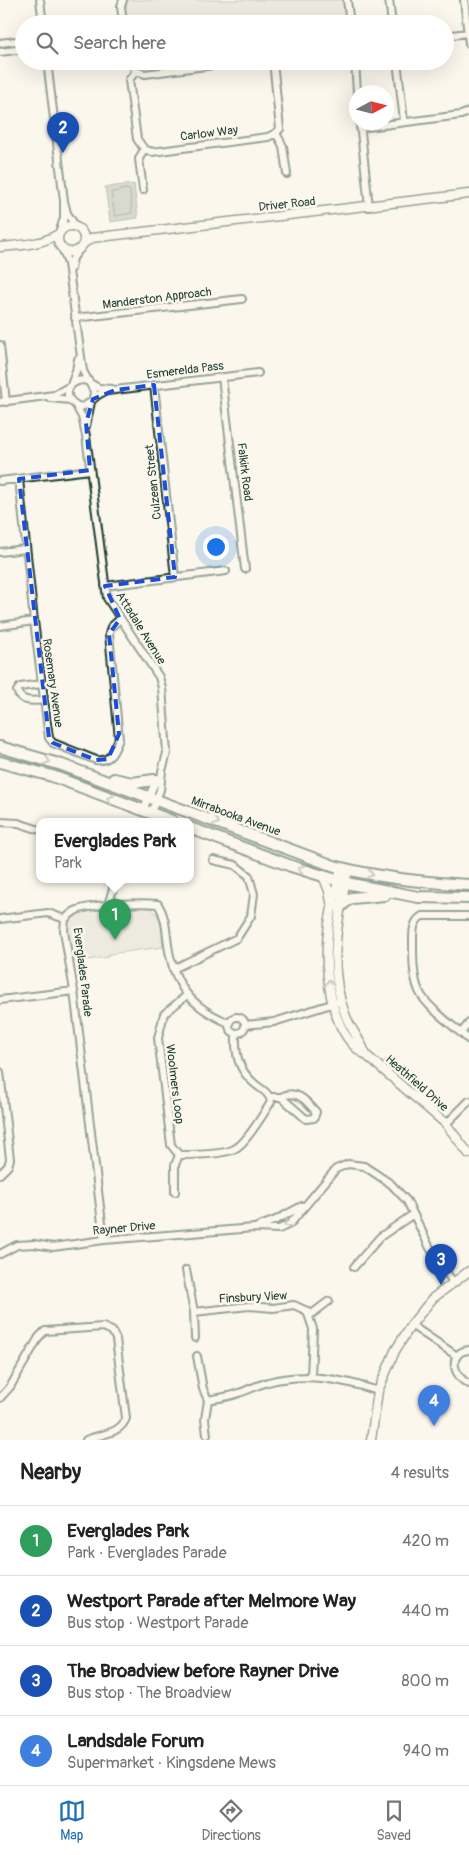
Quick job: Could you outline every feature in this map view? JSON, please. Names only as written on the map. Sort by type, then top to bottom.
[{"type":"main road","name":"Mirrabooka Avenue","points":[[0,747],[62,765],[345,869],[433,883],[469,885]]},
{"type":"main road","points":[[0,762],[52,776],[164,818]]},
{"type":"main road","points":[[88,775],[132,782],[154,780]]},
{"type":"main road","points":[[194,830],[291,866],[342,882],[418,898],[469,898]]},
{"type":"main road","points":[[336,907],[352,898],[401,894]]},
{"type":"street","points":[[40,0],[42,15]]},
{"type":"street","points":[[122,15],[121,6],[124,0]]},
{"type":"street","points":[[347,0],[349,15]]},
{"type":"street","points":[[388,0],[390,15]]},
{"type":"street","points":[[464,0],[469,44]]},
{"type":"street","points":[[454,35],[468,33]]},
{"type":"street","points":[[0,43],[15,41]]},
{"type":"street","points":[[0,52],[15,50]]},
{"type":"street","points":[[48,70],[64,201],[67,214],[84,237],[81,247],[73,258],[69,278]]},
{"type":"street","points":[[143,190],[138,159],[144,149],[137,139],[129,80],[136,71],[145,74],[175,70]]},
{"type":"street","points":[[275,70],[280,128],[276,134],[283,146],[287,174]]},
{"type":"street","points":[[356,70],[357,85]]},
{"type":"street","points":[[398,70],[404,121]]},
{"type":"street","points":[[394,122],[462,115],[469,112]]},
{"type":"street","points":[[361,130],[369,206]]},
{"type":"street","name":"Carlow Way","points":[[144,149],[152,152],[268,137],[276,134]]},
{"type":"street","name":"Driver Road","points":[[81,247],[92,238],[469,194]]},
{"type":"street","points":[[41,397],[86,406],[92,400],[94,391],[83,371],[68,264],[58,242],[64,218],[64,201]]},
{"type":"street","points":[[0,247],[36,243],[50,239],[68,226],[78,228]]},
{"type":"street","name":"Driver Road","points":[[78,228],[92,234],[108,236]]},
{"type":"street","points":[[36,243],[71,252],[81,247]]},
{"type":"street","name":"Manderston Approach","points":[[75,318],[242,299]]},
{"type":"street","points":[[0,345],[3,402],[54,395],[81,380],[90,383]]},
{"type":"street","points":[[72,402],[68,393],[76,371],[79,352]]},
{"type":"street","name":"Esmerelda Pass","points":[[92,400],[100,393],[115,390],[258,373]]},
{"type":"street","name":"Falkirk Road","points":[[222,377],[245,569]]},
{"type":"street","name":"Esmerelda Pass","points":[[90,383],[99,388],[115,390]]},
{"type":"street","name":"Culzean Street","points":[[154,385],[175,577]]},
{"type":"street","name":"Attadale Avenue","points":[[86,436],[86,424],[92,400]]},
{"type":"street","name":"Attadale Avenue","points":[[72,402],[82,417],[86,436],[107,598],[159,677],[167,753],[162,771],[160,790],[152,799]]},
{"type":"street","points":[[0,481],[90,470]]},
{"type":"street","name":"Rosemary Avenue","points":[[19,479],[49,738],[53,743],[96,760],[104,761],[108,759],[114,752],[119,734],[109,634],[111,627],[120,619]]},
{"type":"street","points":[[0,552],[26,549]]},
{"type":"street","points":[[105,586],[226,571]]},
{"type":"street","points":[[0,626],[34,621]]},
{"type":"street","points":[[42,684],[20,687],[17,691],[18,695],[23,699],[31,701],[44,700]]},
{"type":"street","name":"Attadale Avenue","points":[[147,812],[152,799],[154,780],[162,771]]},
{"type":"street","points":[[0,822],[18,823],[36,829]]},
{"type":"street","points":[[173,969],[237,938],[251,916],[254,894],[250,876],[235,865],[213,860]]},
{"type":"street","name":"Heathfield Drive","points":[[345,869],[336,907],[337,1003],[366,1055],[446,1124],[469,1154]]},
{"type":"street","points":[[323,876],[336,907]]},
{"type":"street","points":[[108,905],[115,883]]},
{"type":"street","name":"Everglades Parade","points":[[104,1240],[74,991],[64,931],[65,919],[75,911],[108,905],[146,902],[158,904],[164,914],[170,961],[187,995],[207,1012],[229,1023]]},
{"type":"street","points":[[0,919],[48,913],[65,919]]},
{"type":"street","points":[[469,916],[422,916],[416,921],[414,926],[413,939],[415,982],[419,992],[426,1002],[469,1040]]},
{"type":"street","points":[[0,1000],[74,991]]},
{"type":"street","name":"Woolmers Loop","points":[[179,1155],[171,1145],[158,1038],[164,1014],[187,995]]},
{"type":"street","points":[[236,1033],[243,1030],[245,1026],[274,1022],[337,1003]]},
{"type":"street","points":[[236,1033],[231,1030],[229,1023],[232,1018],[240,1017],[244,1020],[245,1026]]},
{"type":"street","points":[[461,1033],[469,1023]]},
{"type":"street","points":[[175,1192],[174,1166],[179,1155],[201,1156],[236,1148],[257,1125],[271,1102],[267,1092],[250,1080],[242,1070],[236,1053],[236,1033]]},
{"type":"street","points":[[0,1072],[10,1159],[8,1166],[0,1174]]},
{"type":"street","points":[[270,1096],[281,1097],[294,1093],[311,1105],[316,1112],[314,1118],[306,1119],[281,1097]]},
{"type":"street","points":[[446,1124],[469,1101]]},
{"type":"street","name":"Rayner Drive","points":[[0,1254],[17,1245],[34,1244],[53,1247],[104,1240],[254,1228],[279,1229],[290,1224],[336,1169],[348,1164],[364,1166],[391,1184],[407,1201],[412,1215],[430,1248],[453,1282]]},
{"type":"street","name":"Rayner Drive","points":[[254,1228],[297,1210],[312,1199]]},
{"type":"street","points":[[354,1267],[380,1238],[412,1215]]},
{"type":"street","points":[[186,1270],[194,1312],[195,1338]]},
{"type":"street","points":[[371,1440],[378,1391],[395,1351],[411,1325],[433,1298],[469,1271]]},
{"type":"street","points":[[311,1378],[313,1329],[309,1316],[329,1301]]},
{"type":"street","name":"Finsbury View","points":[[194,1312],[249,1306],[273,1308],[294,1305],[307,1310],[309,1316]]},
{"type":"street","points":[[411,1325],[456,1356]]},
{"type":"street","points":[[0,1398],[10,1387],[39,1337],[45,1331],[102,1327],[112,1331],[116,1339],[126,1418],[124,1425],[117,1430],[86,1440]]},
{"type":"street","points":[[469,1350],[463,1350],[456,1356],[454,1366],[457,1375],[462,1381],[469,1384]]},
{"type":"street","points":[[197,1356],[203,1389],[208,1400],[205,1419],[207,1435]]},
{"type":"street","points":[[208,1400],[292,1378],[324,1377],[378,1391]]},
{"type":"highlighted area","points":[[154,385],[175,577],[105,586],[120,619],[109,634],[119,734],[108,759],[96,760],[53,743],[49,738],[19,479],[90,470],[86,423],[93,399],[115,390]]},
{"type":"shaded area","points":[[128,0],[344,0],[345,15],[126,15],[125,9]]},
{"type":"shaded area","points":[[146,905],[156,913],[160,923],[163,947],[109,954],[108,957],[72,962],[67,932],[68,921],[77,914],[109,908]]},
{"type":"water","points":[[134,184],[138,218],[110,222],[105,187]]},
{"type":"place","name":"Westport Parade after Melmore Way","points":[[63,153]]},
{"type":"place","name":"Everglades Park","points":[[115,940]]},
{"type":"place","name":"The Broadview before Rayner Drive","points":[[441,1285]]},
{"type":"place","name":"Landsdale Forum","points":[[434,1426]]}]
